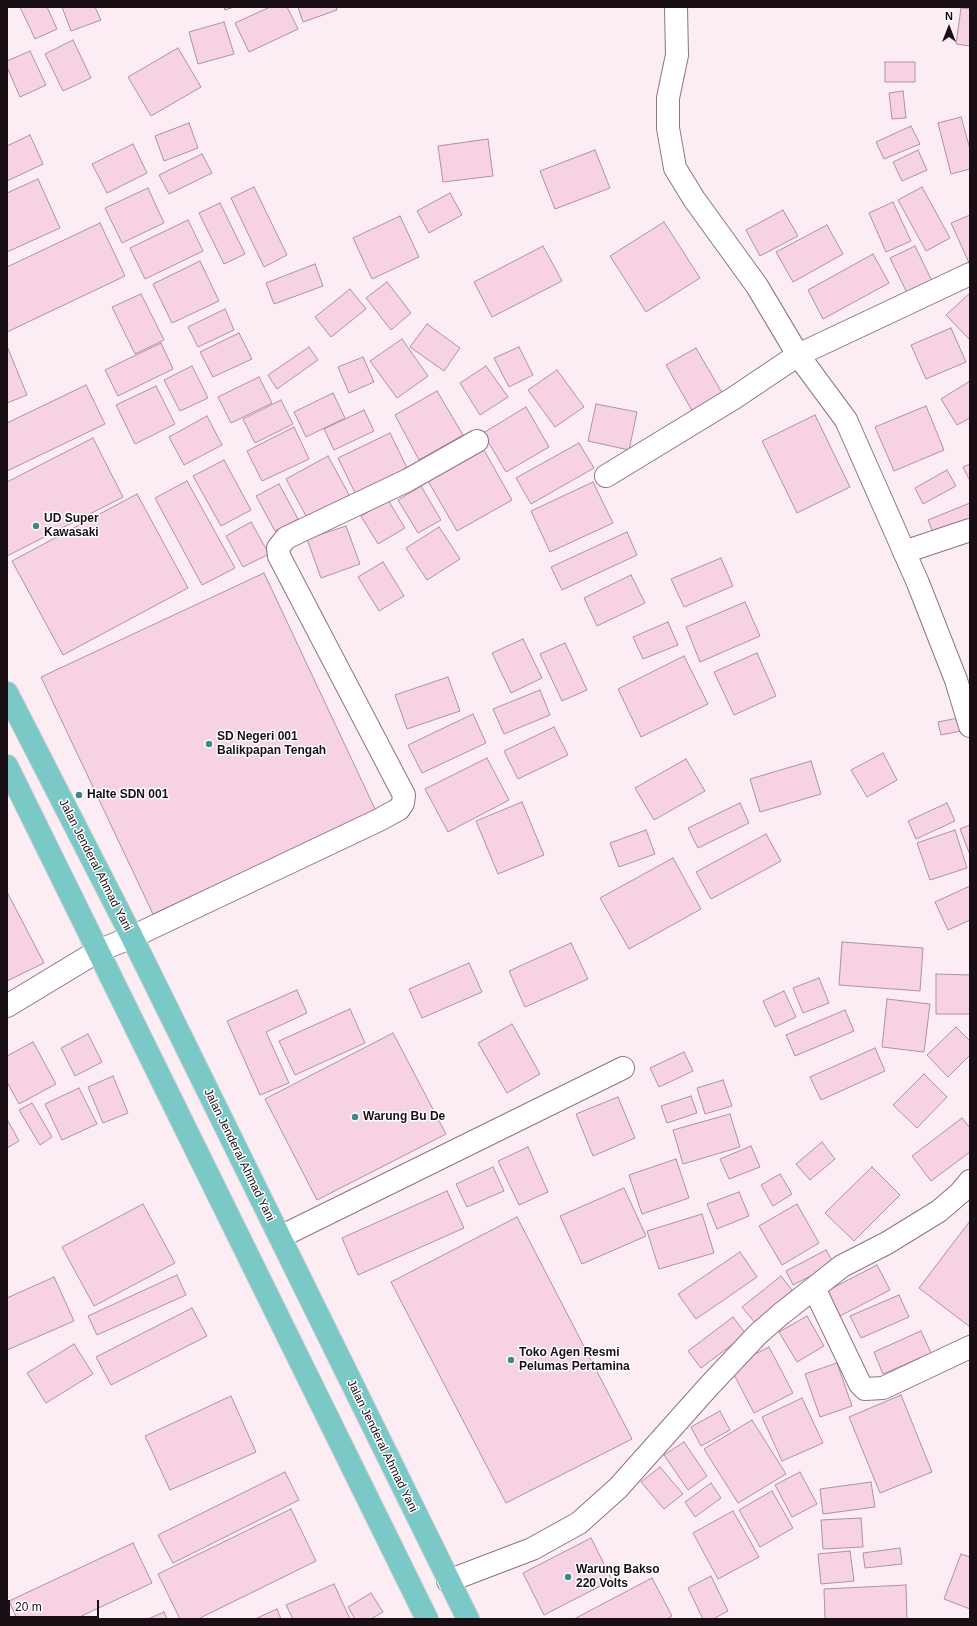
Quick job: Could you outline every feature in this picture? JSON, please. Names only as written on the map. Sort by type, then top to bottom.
[{"type":"main road","name":"Jalan Jenderal Ahmad Yani","points":[[7,692],[132,936],[468,1619]]},
{"type":"main road","points":[[7,766],[426,1619]]},
{"type":"street","points":[[676,7],[677,55],[668,98],[668,128],[676,168],[694,199],[757,286],[798,355],[846,420],[904,552],[956,680],[970,726]]},
{"type":"street","points":[[606,476],[734,398],[798,355],[970,274]]},
{"type":"street","points":[[7,1006],[98,951],[379,820],[399,809],[403,803],[404,795],[279,556],[278,548],[286,538],[408,480],[477,440]]},
{"type":"street","points":[[904,552],[970,530]]},
{"type":"street","points":[[280,1237],[623,1068]]},
{"type":"street","points":[[448,1581],[532,1549],[579,1523],[618,1488],[667,1432],[758,1334],[842,1266],[887,1243],[939,1211],[960,1193],[970,1181]]},
{"type":"street","points":[[814,1288],[860,1384],[865,1390],[883,1388],[970,1347]]},
{"type":"building","points":[[20,7],[47,7],[57,29],[35,39]]},
{"type":"building","points":[[62,7],[95,7],[101,20],[71,31]]},
{"type":"building","points":[[224,7],[234,7],[225,10]]},
{"type":"building","points":[[270,7],[287,7],[298,29],[249,52],[235,23]]},
{"type":"building","points":[[298,7],[336,7],[337,10],[303,22]]},
{"type":"building","points":[[961,8],[970,9],[970,46],[956,44]]},
{"type":"building","points":[[224,22],[234,54],[198,64],[189,32]]},
{"type":"building","points":[[73,40],[91,78],[63,91],[45,54]]},
{"type":"building","points":[[178,48],[201,87],[151,116],[128,77]]},
{"type":"building","points":[[30,51],[46,85],[20,97],[7,67],[7,61]]},
{"type":"building","points":[[885,62],[915,62],[915,82],[885,82]]},
{"type":"building","points":[[903,91],[906,118],[892,119],[889,93]]},
{"type":"building","points":[[961,117],[970,149],[970,169],[951,174],[938,123]]},
{"type":"building","points":[[189,123],[198,148],[164,161],[155,136]]},
{"type":"building","points":[[911,126],[920,144],[884,159],[876,142]]},
{"type":"building","points":[[30,135],[43,164],[7,181],[7,146]]},
{"type":"building","points":[[488,139],[493,176],[443,182],[438,146]]},
{"type":"building","points":[[133,144],[147,173],[107,193],[92,164]]},
{"type":"building","points":[[595,150],[610,188],[555,209],[540,171]]},
{"type":"building","points":[[918,150],[927,170],[902,181],[893,162]]},
{"type":"building","points":[[202,154],[212,173],[169,194],[159,175]]},
{"type":"building","points":[[38,179],[60,228],[7,252],[7,193]]},
{"type":"building","points":[[254,187],[287,255],[264,267],[231,198]]},
{"type":"building","points":[[922,187],[950,238],[926,251],[898,200]]},
{"type":"building","points":[[148,188],[164,223],[122,243],[105,208]]},
{"type":"building","points":[[450,193],[462,215],[429,233],[417,211]]},
{"type":"building","points":[[893,202],[911,241],[886,252],[869,213]]},
{"type":"building","points":[[220,203],[245,254],[224,264],[199,213]]},
{"type":"building","points":[[783,210],[798,236],[760,256],[746,230]]},
{"type":"building","points":[[970,215],[970,265],[951,223]]},
{"type":"building","points":[[400,216],[419,257],[372,279],[353,238]]},
{"type":"building","points":[[188,220],[203,251],[145,279],[130,248]]},
{"type":"building","points":[[664,222],[700,278],[646,312],[610,256]]},
{"type":"building","points":[[100,223],[125,276],[7,332],[7,267]]},
{"type":"building","points":[[827,225],[843,254],[793,282],[776,252]]},
{"type":"building","points":[[543,246],[562,281],[492,317],[474,282]]},
{"type":"building","points":[[915,246],[932,281],[907,293],[890,258]]},
{"type":"building","points":[[873,254],[889,283],[823,319],[808,290]]},
{"type":"building","points":[[200,261],[219,301],[172,323],[153,284]]},
{"type":"building","points":[[315,264],[323,286],[274,304],[266,283]]},
{"type":"building","points":[[387,282],[411,313],[391,330],[366,298]]},
{"type":"building","points":[[350,289],[366,309],[331,337],[315,317]]},
{"type":"building","points":[[970,293],[970,340],[946,315]]},
{"type":"building","points":[[141,294],[164,340],[135,354],[112,307]]},
{"type":"building","points":[[225,309],[234,330],[198,347],[188,327]]},
{"type":"building","points":[[427,324],[460,348],[444,371],[410,347]]},
{"type":"building","points":[[951,328],[966,362],[926,379],[911,345]]},
{"type":"building","points":[[239,333],[252,359],[213,377],[200,352]]},
{"type":"building","points":[[402,339],[428,376],[397,398],[370,361]]},
{"type":"building","points":[[161,343],[173,369],[118,396],[105,370]]},
{"type":"building","points":[[7,346],[27,395],[7,403]]},
{"type":"building","points":[[309,347],[318,360],[277,389],[268,375]]},
{"type":"building","points":[[519,347],[533,375],[509,387],[494,358]]},
{"type":"building","points":[[696,348],[724,396],[694,414],[666,365]]},
{"type":"building","points":[[363,357],[374,382],[349,393],[338,367]]},
{"type":"building","points":[[192,366],[208,398],[180,411],[164,380]]},
{"type":"building","points":[[486,366],[508,397],[480,415],[460,383]]},
{"type":"building","points":[[557,370],[584,407],[555,427],[528,390]]},
{"type":"building","points":[[259,377],[272,403],[231,423],[218,397]]},
{"type":"building","points":[[970,381],[970,418],[957,425],[941,399]]},
{"type":"building","points":[[86,385],[105,424],[7,471],[7,423]]},
{"type":"building","points":[[156,386],[175,424],[135,444],[116,405]]},
{"type":"building","points":[[437,391],[463,435],[419,460],[395,415]]},
{"type":"building","points":[[333,393],[345,418],[306,437],[294,412]]},
{"type":"building","points":[[281,400],[293,424],[255,443],[243,419]]},
{"type":"building","points":[[596,404],[637,412],[629,450],[588,441]]},
{"type":"building","points":[[926,406],[944,450],[894,471],[875,427]]},
{"type":"building","points":[[526,407],[549,447],[506,472],[483,433]]},
{"type":"building","points":[[364,410],[374,431],[334,450],[324,429]]},
{"type":"building","points":[[815,415],[850,487],[797,513],[762,441]]},
{"type":"building","points":[[207,416],[222,445],[184,465],[169,437]]},
{"type":"building","points":[[294,427],[309,459],[262,481],[247,451]]},
{"type":"building","points":[[390,433],[411,476],[359,501],[338,458]]},
{"type":"building","name":"UD Super Kawasaki","points":[[93,438],[123,497],[7,556],[7,482]]},
{"type":"building","points":[[579,443],[594,468],[531,504],[516,478]]},
{"type":"building","points":[[484,450],[512,500],[457,531],[428,481]]},
{"type":"building","points":[[328,456],[353,502],[311,525],[286,479]]},
{"type":"building","points":[[224,460],[251,510],[221,526],[193,476]]},
{"type":"building","points":[[970,464],[970,481],[963,467]]},
{"type":"building","points":[[947,470],[956,486],[923,504],[915,488]]},
{"type":"building","points":[[187,481],[235,568],[202,585],[155,498]]},
{"type":"building","points":[[593,482],[613,523],[550,552],[531,511]]},
{"type":"building","points":[[279,484],[298,519],[275,531],[256,496]]},
{"type":"building","points":[[421,486],[441,520],[418,533],[398,500]]},
{"type":"building","points":[[137,494],[188,588],[63,655],[12,561]]},
{"type":"building","points":[[388,500],[405,528],[378,544],[361,516]]},
{"type":"building","points":[[970,503],[970,522],[935,537],[928,520]]},
{"type":"building","points":[[251,522],[269,554],[243,567],[226,536]]},
{"type":"building","points":[[346,526],[360,564],[321,578],[307,539]]},
{"type":"building","points":[[439,527],[460,559],[427,580],[406,548]]},
{"type":"building","points":[[627,532],[637,555],[562,590],[551,567]]},
{"type":"building","points":[[721,558],[733,586],[684,607],[671,579]]},
{"type":"building","points":[[383,562],[404,596],[379,611],[358,577]]},
{"type":"building","name":"SD Negeri 001 Balikpapan Tengah","points":[[264,573],[376,811],[153,914],[41,677]]},
{"type":"building","points":[[631,575],[645,603],[597,626],[584,598]]},
{"type":"building","points":[[745,602],[760,636],[700,662],[686,627]]},
{"type":"building","points":[[668,622],[678,645],[643,659],[633,637]]},
{"type":"building","points":[[523,639],[542,678],[511,693],[492,653]]},
{"type":"building","points":[[565,643],[587,690],[562,701],[540,654]]},
{"type":"building","points":[[757,653],[776,696],[734,715],[714,672]]},
{"type":"building","points":[[684,656],[708,704],[641,737],[618,689]]},
{"type":"building","points":[[448,677],[460,711],[407,729],[395,695]]},
{"type":"building","points":[[540,690],[550,715],[504,734],[493,709]]},
{"type":"building","points":[[473,714],[486,743],[422,773],[408,745]]},
{"type":"building","points":[[963,717],[966,730],[941,735],[938,722]]},
{"type":"building","points":[[554,727],[568,755],[518,779],[504,751]]},
{"type":"building","points":[[883,753],[897,780],[867,797],[851,770]]},
{"type":"building","points":[[487,758],[509,800],[448,832],[425,789]]},
{"type":"building","points":[[686,759],[705,791],[654,820],[635,788]]},
{"type":"building","points":[[811,761],[821,794],[760,812],[750,779]]},
{"type":"building","points":[[522,802],[544,855],[498,874],[476,821]]},
{"type":"building","points":[[740,803],[749,823],[698,848],[688,828]]},
{"type":"building","points":[[947,803],[955,821],[916,839],[908,821]]},
{"type":"building","points":[[970,825],[970,855],[960,829]]},
{"type":"building","points":[[646,830],[655,854],[619,867],[610,843]]},
{"type":"building","points":[[955,830],[967,868],[930,880],[917,843]]},
{"type":"building","points":[[766,834],[781,861],[711,899],[696,872]]},
{"type":"building","points":[[673,858],[701,909],[629,949],[600,898]]},
{"type":"building","points":[[970,886],[970,920],[948,930],[935,902]]},
{"type":"building","points":[[7,892],[44,963],[7,981]]},
{"type":"building","points":[[842,942],[923,948],[920,991],[839,985]]},
{"type":"building","points":[[571,943],[588,979],[525,1007],[509,971]]},
{"type":"building","points":[[469,963],[482,992],[422,1018],[409,989]]},
{"type":"building","points":[[936,974],[970,975],[970,1014],[936,1014]]},
{"type":"building","points":[[819,978],[829,1003],[803,1013],[793,988]]},
{"type":"building","points":[[297,990],[307,1013],[266,1032],[289,1083],[260,1095],[227,1021]]},
{"type":"building","points":[[784,991],[796,1017],[775,1027],[763,1001]]},
{"type":"building","points":[[887,999],[930,1004],[924,1052],[882,1047]]},
{"type":"building","points":[[350,1009],[365,1043],[295,1075],[279,1041]]},
{"type":"building","points":[[845,1010],[854,1031],[795,1056],[786,1035]]},
{"type":"building","points":[[512,1024],[540,1074],[507,1093],[478,1043]]},
{"type":"building","points":[[956,1027],[970,1041],[970,1055],[948,1077],[927,1055]]},
{"type":"building","name":"Warung Bu De","points":[[393,1033],[446,1134],[317,1200],[265,1099]]},
{"type":"building","points":[[88,1034],[102,1062],[75,1076],[61,1048]]},
{"type":"building","points":[[33,1042],[56,1084],[19,1104],[7,1082],[7,1056]]},
{"type":"building","points":[[875,1048],[885,1071],[821,1100],[810,1077]]},
{"type":"building","points":[[684,1052],[693,1071],[659,1087],[650,1068]]},
{"type":"building","points":[[924,1074],[947,1097],[917,1128],[893,1105]]},
{"type":"building","points":[[113,1076],[128,1113],[103,1123],[88,1087]]},
{"type":"building","points":[[723,1080],[732,1106],[705,1114],[697,1088]]},
{"type":"building","points":[[79,1088],[97,1124],[62,1140],[45,1104]]},
{"type":"building","points":[[691,1096],[697,1113],[667,1123],[661,1106]]},
{"type":"building","points":[[618,1097],[635,1138],[593,1156],[576,1114]]},
{"type":"building","points":[[32,1103],[52,1137],[40,1145],[19,1110]]},
{"type":"building","points":[[730,1114],[740,1147],[683,1164],[673,1130]]},
{"type":"building","points":[[962,1118],[970,1128],[970,1152],[931,1181],[912,1156]]},
{"type":"building","points":[[7,1119],[19,1141],[7,1148]]},
{"type":"building","points":[[822,1142],[835,1159],[810,1180],[796,1164]]},
{"type":"building","points":[[751,1146],[760,1167],[729,1179],[720,1159]]},
{"type":"building","points":[[528,1147],[548,1192],[519,1205],[498,1161]]},
{"type":"building","points":[[676,1159],[689,1198],[642,1214],[629,1175]]},
{"type":"building","points":[[493,1167],[504,1191],[467,1207],[456,1184]]},
{"type":"building","points":[[872,1167],[900,1195],[854,1241],[825,1213]]},
{"type":"building","points":[[780,1174],[792,1194],[773,1206],[761,1185]]},
{"type":"building","points":[[624,1188],[646,1236],[582,1264],[560,1216]]},
{"type":"building","points":[[447,1191],[464,1228],[358,1275],[342,1238]]},
{"type":"building","points":[[739,1192],[749,1216],[717,1229],[707,1204]]},
{"type":"building","points":[[143,1204],[175,1263],[94,1306],[62,1247]]},
{"type":"building","points":[[797,1204],[819,1243],[782,1265],[759,1226]]},
{"type":"building","points":[[702,1214],[714,1253],[659,1269],[647,1231]]},
{"type":"building","name":"Toko Agen Resmi Pelumas Pertamina","points":[[517,1217],[632,1439],[506,1503],[391,1282]]},
{"type":"building","points":[[970,1221],[970,1327],[919,1288]]},
{"type":"building","points":[[826,1250],[834,1264],[793,1285],[786,1271]]},
{"type":"building","points":[[740,1252],[757,1277],[696,1319],[678,1294]]},
{"type":"building","points":[[877,1265],[890,1290],[840,1316],[827,1291]]},
{"type":"building","points":[[177,1275],[186,1295],[97,1335],[88,1316]]},
{"type":"building","points":[[781,1276],[795,1294],[756,1324],[742,1307]]},
{"type":"building","points":[[54,1277],[74,1321],[7,1350],[7,1298]]},
{"type":"building","points":[[899,1295],[909,1317],[861,1338],[850,1316]]},
{"type":"building","points":[[192,1308],[207,1336],[111,1385],[96,1357]]},
{"type":"building","points":[[807,1316],[824,1346],[797,1362],[779,1332]]},
{"type":"building","points":[[733,1317],[746,1334],[701,1368],[688,1351]]},
{"type":"building","points":[[921,1331],[931,1353],[883,1374],[874,1352]]},
{"type":"building","points":[[74,1344],[93,1374],[46,1403],[27,1373]]},
{"type":"building","points":[[769,1347],[793,1393],[754,1413],[730,1367]]},
{"type":"building","points":[[837,1363],[852,1406],[820,1417],[805,1374]]},
{"type":"building","points":[[901,1395],[932,1472],[880,1493],[849,1417]]},
{"type":"building","points":[[231,1396],[256,1452],[170,1490],[145,1436]]},
{"type":"building","points":[[802,1398],[823,1443],[782,1461],[762,1417]]},
{"type":"building","points":[[720,1411],[730,1430],[701,1446],[691,1427]]},
{"type":"building","points":[[752,1420],[786,1474],[738,1503],[704,1449]]},
{"type":"building","points":[[684,1442],[707,1476],[688,1490],[664,1455]]},
{"type":"building","points":[[660,1467],[683,1494],[664,1509],[641,1482]]},
{"type":"building","points":[[285,1472],[299,1500],[173,1563],[158,1535]]},
{"type":"building","points":[[800,1472],[817,1504],[792,1517],[775,1485]]},
{"type":"building","points":[[871,1482],[875,1507],[823,1514],[820,1489]]},
{"type":"building","points":[[711,1483],[721,1498],[695,1517],[685,1502]]},
{"type":"building","points":[[772,1491],[793,1528],[760,1547],[739,1510]]},
{"type":"building","points":[[291,1509],[316,1561],[198,1619],[180,1619],[158,1574]]},
{"type":"building","points":[[733,1511],[759,1557],[718,1579],[693,1533]]},
{"type":"building","points":[[861,1518],[863,1547],[823,1549],[821,1520]]},
{"type":"building","name":"Warung Bakso 220 Volts","points":[[591,1538],[612,1580],[544,1615],[523,1573]]},
{"type":"building","points":[[133,1543],[152,1583],[75,1619],[17,1619],[9,1601]]},
{"type":"building","points":[[900,1548],[902,1564],[865,1568],[863,1553]]},
{"type":"building","points":[[850,1551],[854,1581],[821,1584],[818,1554]]},
{"type":"building","points":[[961,1554],[970,1557],[970,1609],[944,1599]]},
{"type":"building","points":[[711,1576],[728,1611],[713,1619],[703,1619],[688,1588]]},
{"type":"building","points":[[652,1578],[672,1616],[667,1619],[574,1619]]},
{"type":"building","points":[[334,1584],[350,1619],[293,1619],[286,1605]]},
{"type":"building","points":[[906,1585],[907,1619],[825,1619],[824,1589]]},
{"type":"building","points":[[371,1593],[383,1612],[371,1619],[355,1619],[348,1607]]},
{"type":"building","points":[[277,1609],[281,1619],[255,1619]]},
{"type":"building","points":[[164,1612],[167,1619],[148,1619]]},
{"type":"place","name":"UD Super Kawasaki","points":[[36,526]]},
{"type":"place","name":"SD Negeri 001 Balikpapan Tengah","points":[[209,744]]},
{"type":"place","name":"Halte SDN 001","points":[[79,795]]},
{"type":"place","name":"Warung Bu De","points":[[355,1117]]},
{"type":"place","name":"Toko Agen Resmi Pelumas Pertamina","points":[[511,1360]]},
{"type":"place","name":"Warung Bakso 220 Volts","points":[[568,1577]]}]
